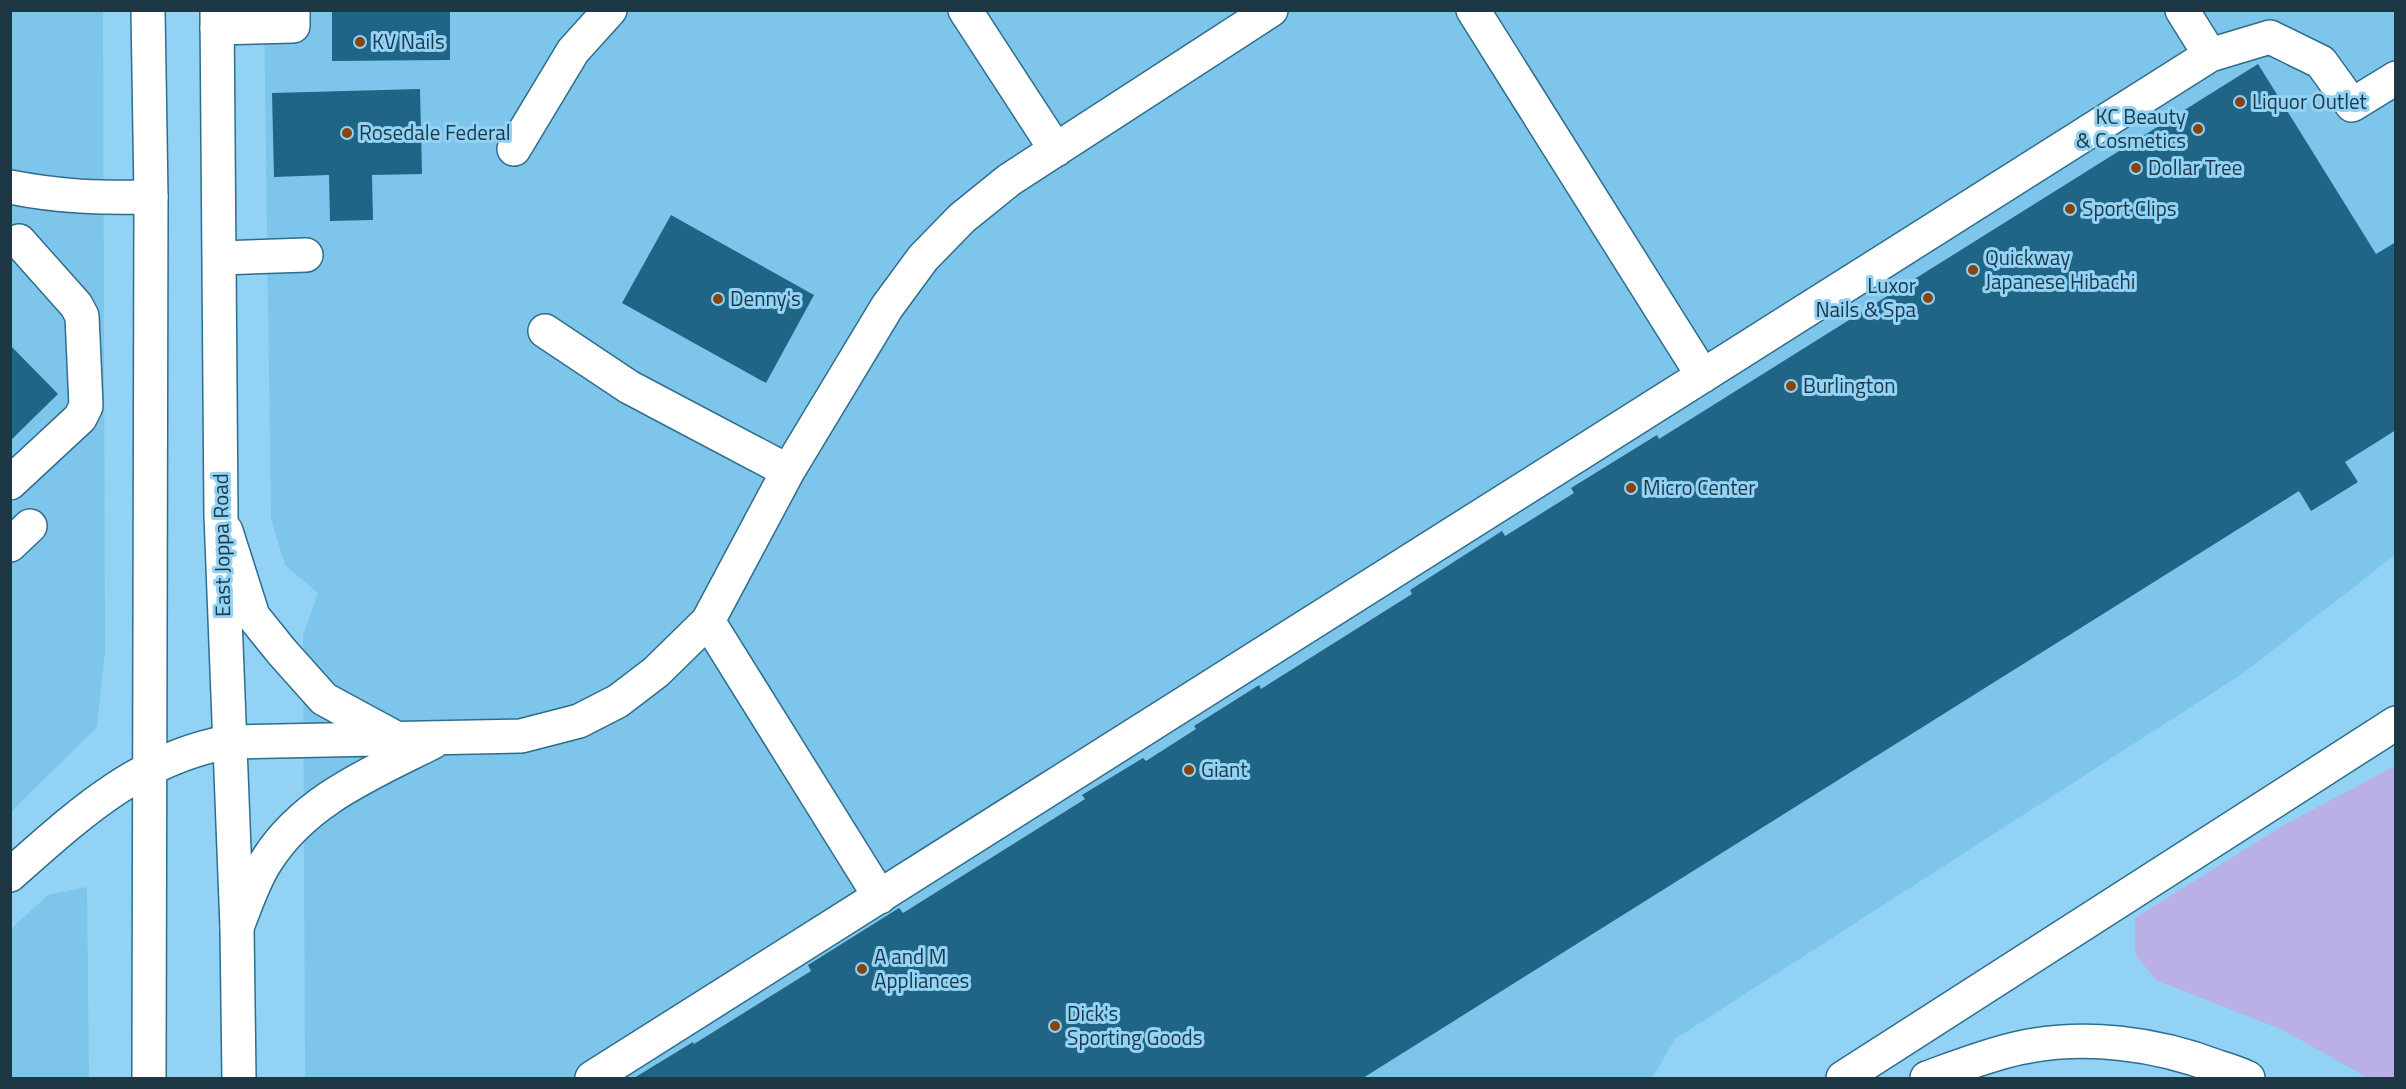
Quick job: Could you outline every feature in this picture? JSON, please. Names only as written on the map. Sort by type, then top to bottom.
[{"type":"main road","points":[[148,10],[151,197],[149,1078]]},
{"type":"main road","points":[[217,19],[293,26],[293,10]]},
{"type":"main road","points":[[514,149],[573,51],[610,10]]},
{"type":"main road","points":[[965,10],[1056,150]]},
{"type":"main road","points":[[10,875],[80,813],[148,768],[198,747],[228,742],[522,736],[579,721],[618,700],[656,672],[708,621],[788,471],[887,307],[923,258],[963,218],[1009,180],[1271,10]]},
{"type":"main road","points":[[1473,10],[1702,376]]},
{"type":"main road","points":[[2182,10],[2210,55]]},
{"type":"main road","name":"East Joppa Road","points":[[217,19],[220,515],[237,927],[239,1078]]},
{"type":"main road","points":[[592,1078],[2210,55],[2270,37],[2321,62],[2352,105],[2396,78]]},
{"type":"main road","points":[[10,188],[47,195],[86,198],[151,197]]},
{"type":"main road","points":[[10,483],[80,418],[86,406],[82,316],[76,305],[19,241]]},
{"type":"main road","points":[[220,258],[306,255]]},
{"type":"main road","points":[[545,330],[629,387],[788,471]]},
{"type":"main road","points":[[220,515],[253,616],[324,699],[396,738]]},
{"type":"main road","points":[[708,621],[880,897]]},
{"type":"main road","points":[[1843,1078],[2396,723]]},
{"type":"main road","points":[[237,927],[266,861],[285,835],[320,802],[359,779],[440,738]]},
{"type":"main road","points":[[1927,1078],[1976,1060],[2020,1048],[2076,1041],[2130,1044],[2187,1055],[2248,1078]]},
{"type":"shaded area","points":[[11,11],[103,11],[105,652],[97,727],[11,812]]},
{"type":"shaded area","points":[[264,11],[2395,11],[2395,555],[2242,674],[1675,1039],[1652,1078],[305,1078],[303,635],[318,593],[285,565],[271,519]]},
{"type":"shaded area","points":[[2395,766],[2395,1078],[2368,1078],[2283,1030],[2156,980],[2135,954],[2135,918],[2284,825]]},
{"type":"shaded area","points":[[87,887],[89,1078],[11,1078],[11,929],[48,895]]},
{"type":"building","points":[[332,10],[450,10],[450,60],[332,61]]},
{"type":"building","points":[[2258,64],[2376,254],[2396,242],[2396,430],[2345,462],[2358,482],[2311,511],[2299,491],[1363,1078],[634,1078],[693,1042],[694,1044],[811,971],[808,965],[899,908],[903,913],[1085,799],[1082,795],[1143,758],[1146,761],[1196,729],[1194,726],[1259,685],[1261,689],[1412,594],[1410,590],[1502,531],[1505,536],[1574,493],[1571,488],[1657,435],[1659,439]]},
{"type":"building","name":"Rosedale Federal","points":[[420,89],[422,174],[372,175],[373,220],[330,221],[329,175],[274,177],[272,93]]},
{"type":"building","name":"Denny's","points":[[671,215],[814,295],[766,383],[622,303]]},
{"type":"building","points":[[10,345],[58,394],[10,441]]},
{"type":"place","name":"KV Nails","points":[[360,42]]},
{"type":"place","name":"Liquor Outlet","points":[[2240,102]]},
{"type":"place","name":"KC Beauty & Cosmetics","points":[[2198,129]]},
{"type":"place","name":"Rosedale Federal","points":[[347,133]]},
{"type":"place","name":"Dollar Tree","points":[[2136,168]]},
{"type":"place","name":"Sport Clips","points":[[2070,209]]},
{"type":"place","name":"Quickway Japanese Hibachi","points":[[1973,270]]},
{"type":"place","name":"Luxor Nails & Spa","points":[[1928,298]]},
{"type":"place","name":"Denny's","points":[[718,299]]},
{"type":"place","name":"Burlington","points":[[1791,386]]},
{"type":"place","name":"Micro Center","points":[[1631,488]]},
{"type":"place","name":"Giant","points":[[1189,770]]},
{"type":"place","name":"A and M Appliances","points":[[862,969]]},
{"type":"place","name":"Dick's Sporting Goods","points":[[1055,1026]]}]
